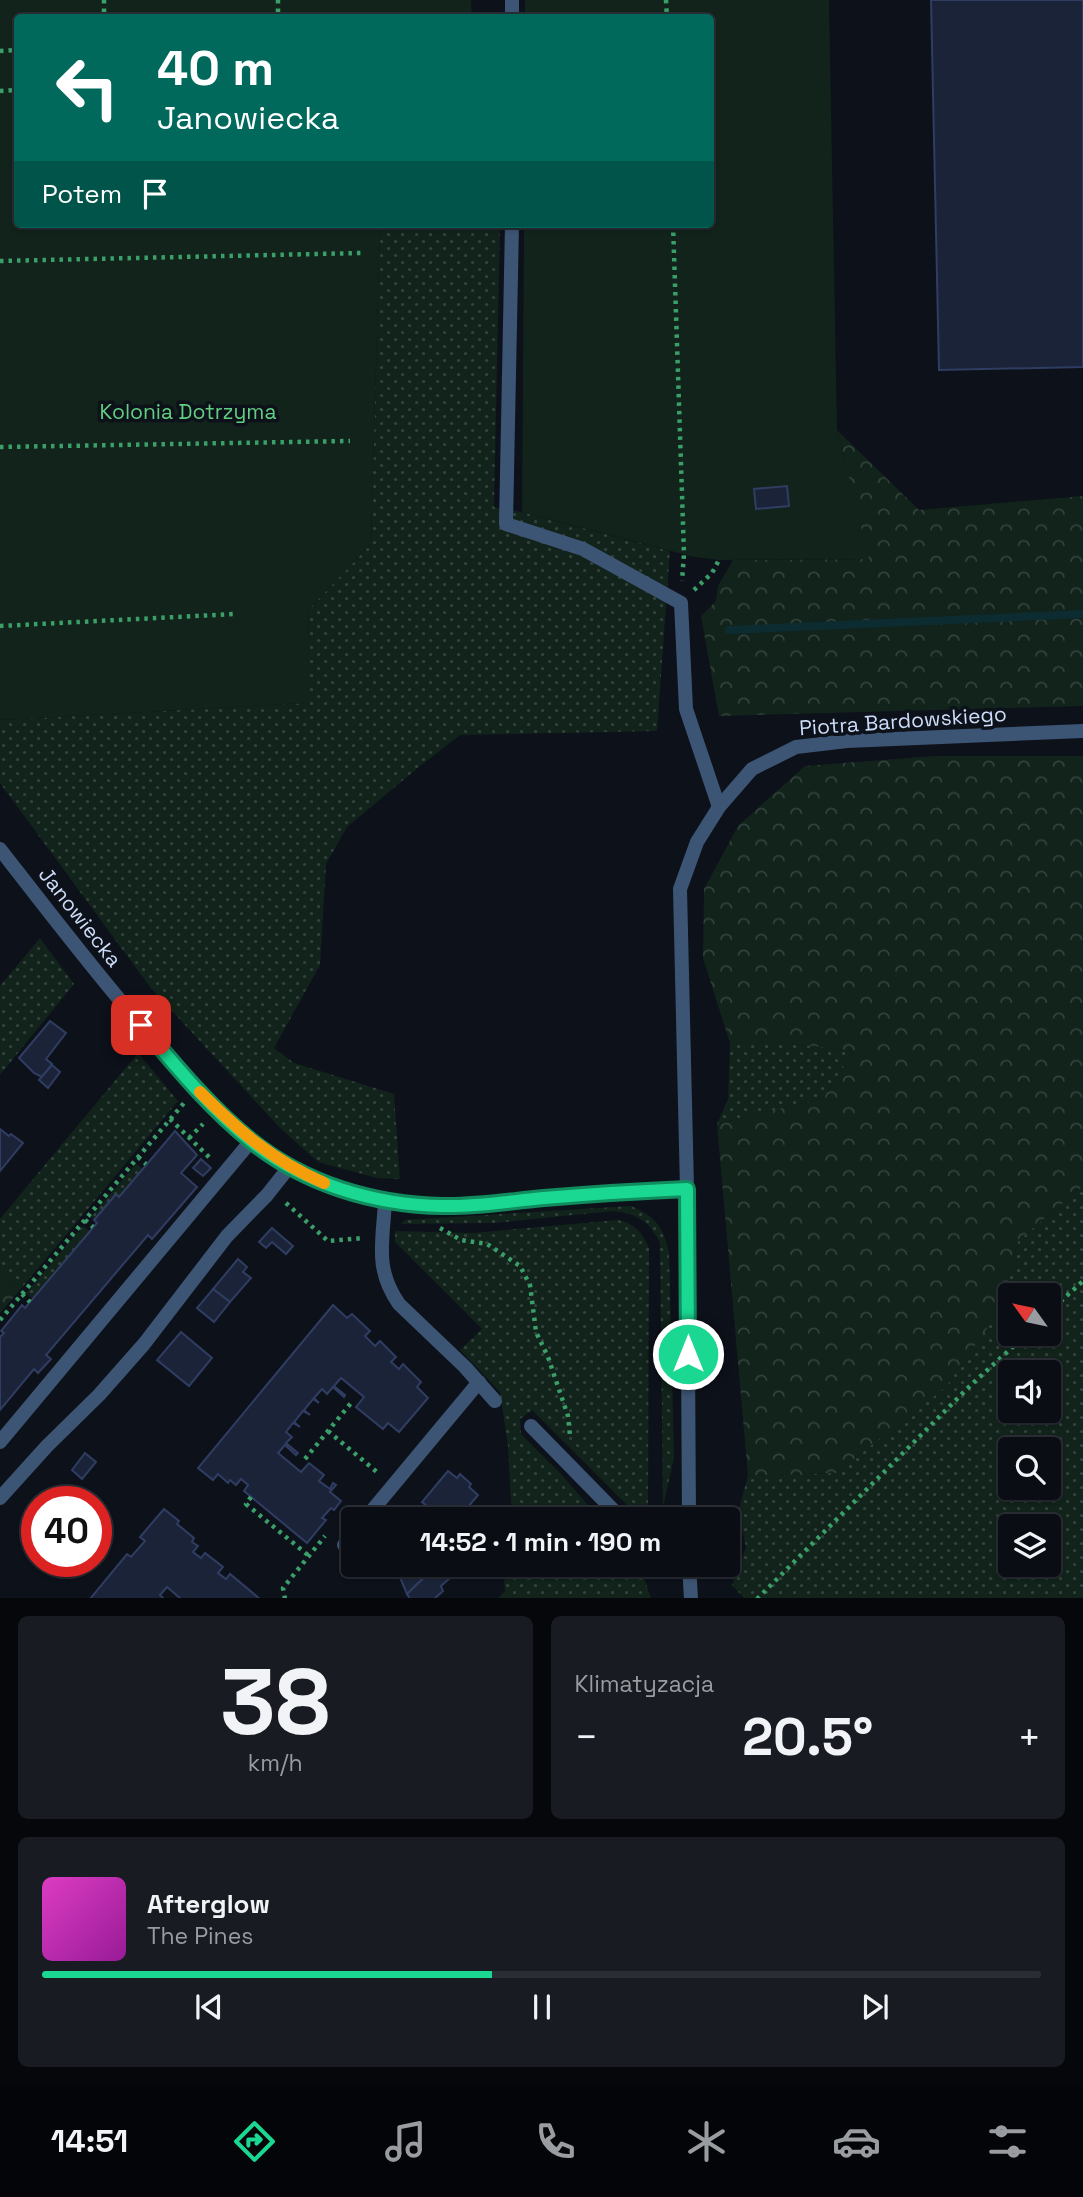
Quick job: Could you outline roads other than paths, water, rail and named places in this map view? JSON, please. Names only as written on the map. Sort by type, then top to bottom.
[{"type":"street","points":[[512,228],[506,524],[583,549],[681,603],[686,709],[719,807]]},
{"type":"street","name":"Piotra Bardowskiego","points":[[689,1507],[687,1189],[680,888],[697,842],[719,807],[752,769],[796,747],[847,741],[1083,731]]},
{"type":"street","name":"Janowiecka","points":[[0,849],[84,957],[192,1084],[251,1141],[290,1166],[338,1188],[385,1201],[447,1206],[610,1192],[687,1189]]},
{"type":"street","points":[[0,1441],[251,1141]]},
{"type":"street","points":[[0,1498],[126,1364],[227,1236],[267,1195],[290,1166]]},
{"type":"street","points":[[385,1201],[382,1269],[391,1292],[399,1304],[495,1401]]},
{"type":"street","points":[[375,1507],[479,1382]]},
{"type":"street","points":[[531,1426],[610,1507]]},
{"type":"street","points":[[690,1577],[691,1598]]},
{"type":"waterway","points":[[729,630],[1083,614]]},
{"type":"park label","name":"Kolonia Dotrzyma","points":[[188,412]]}]
